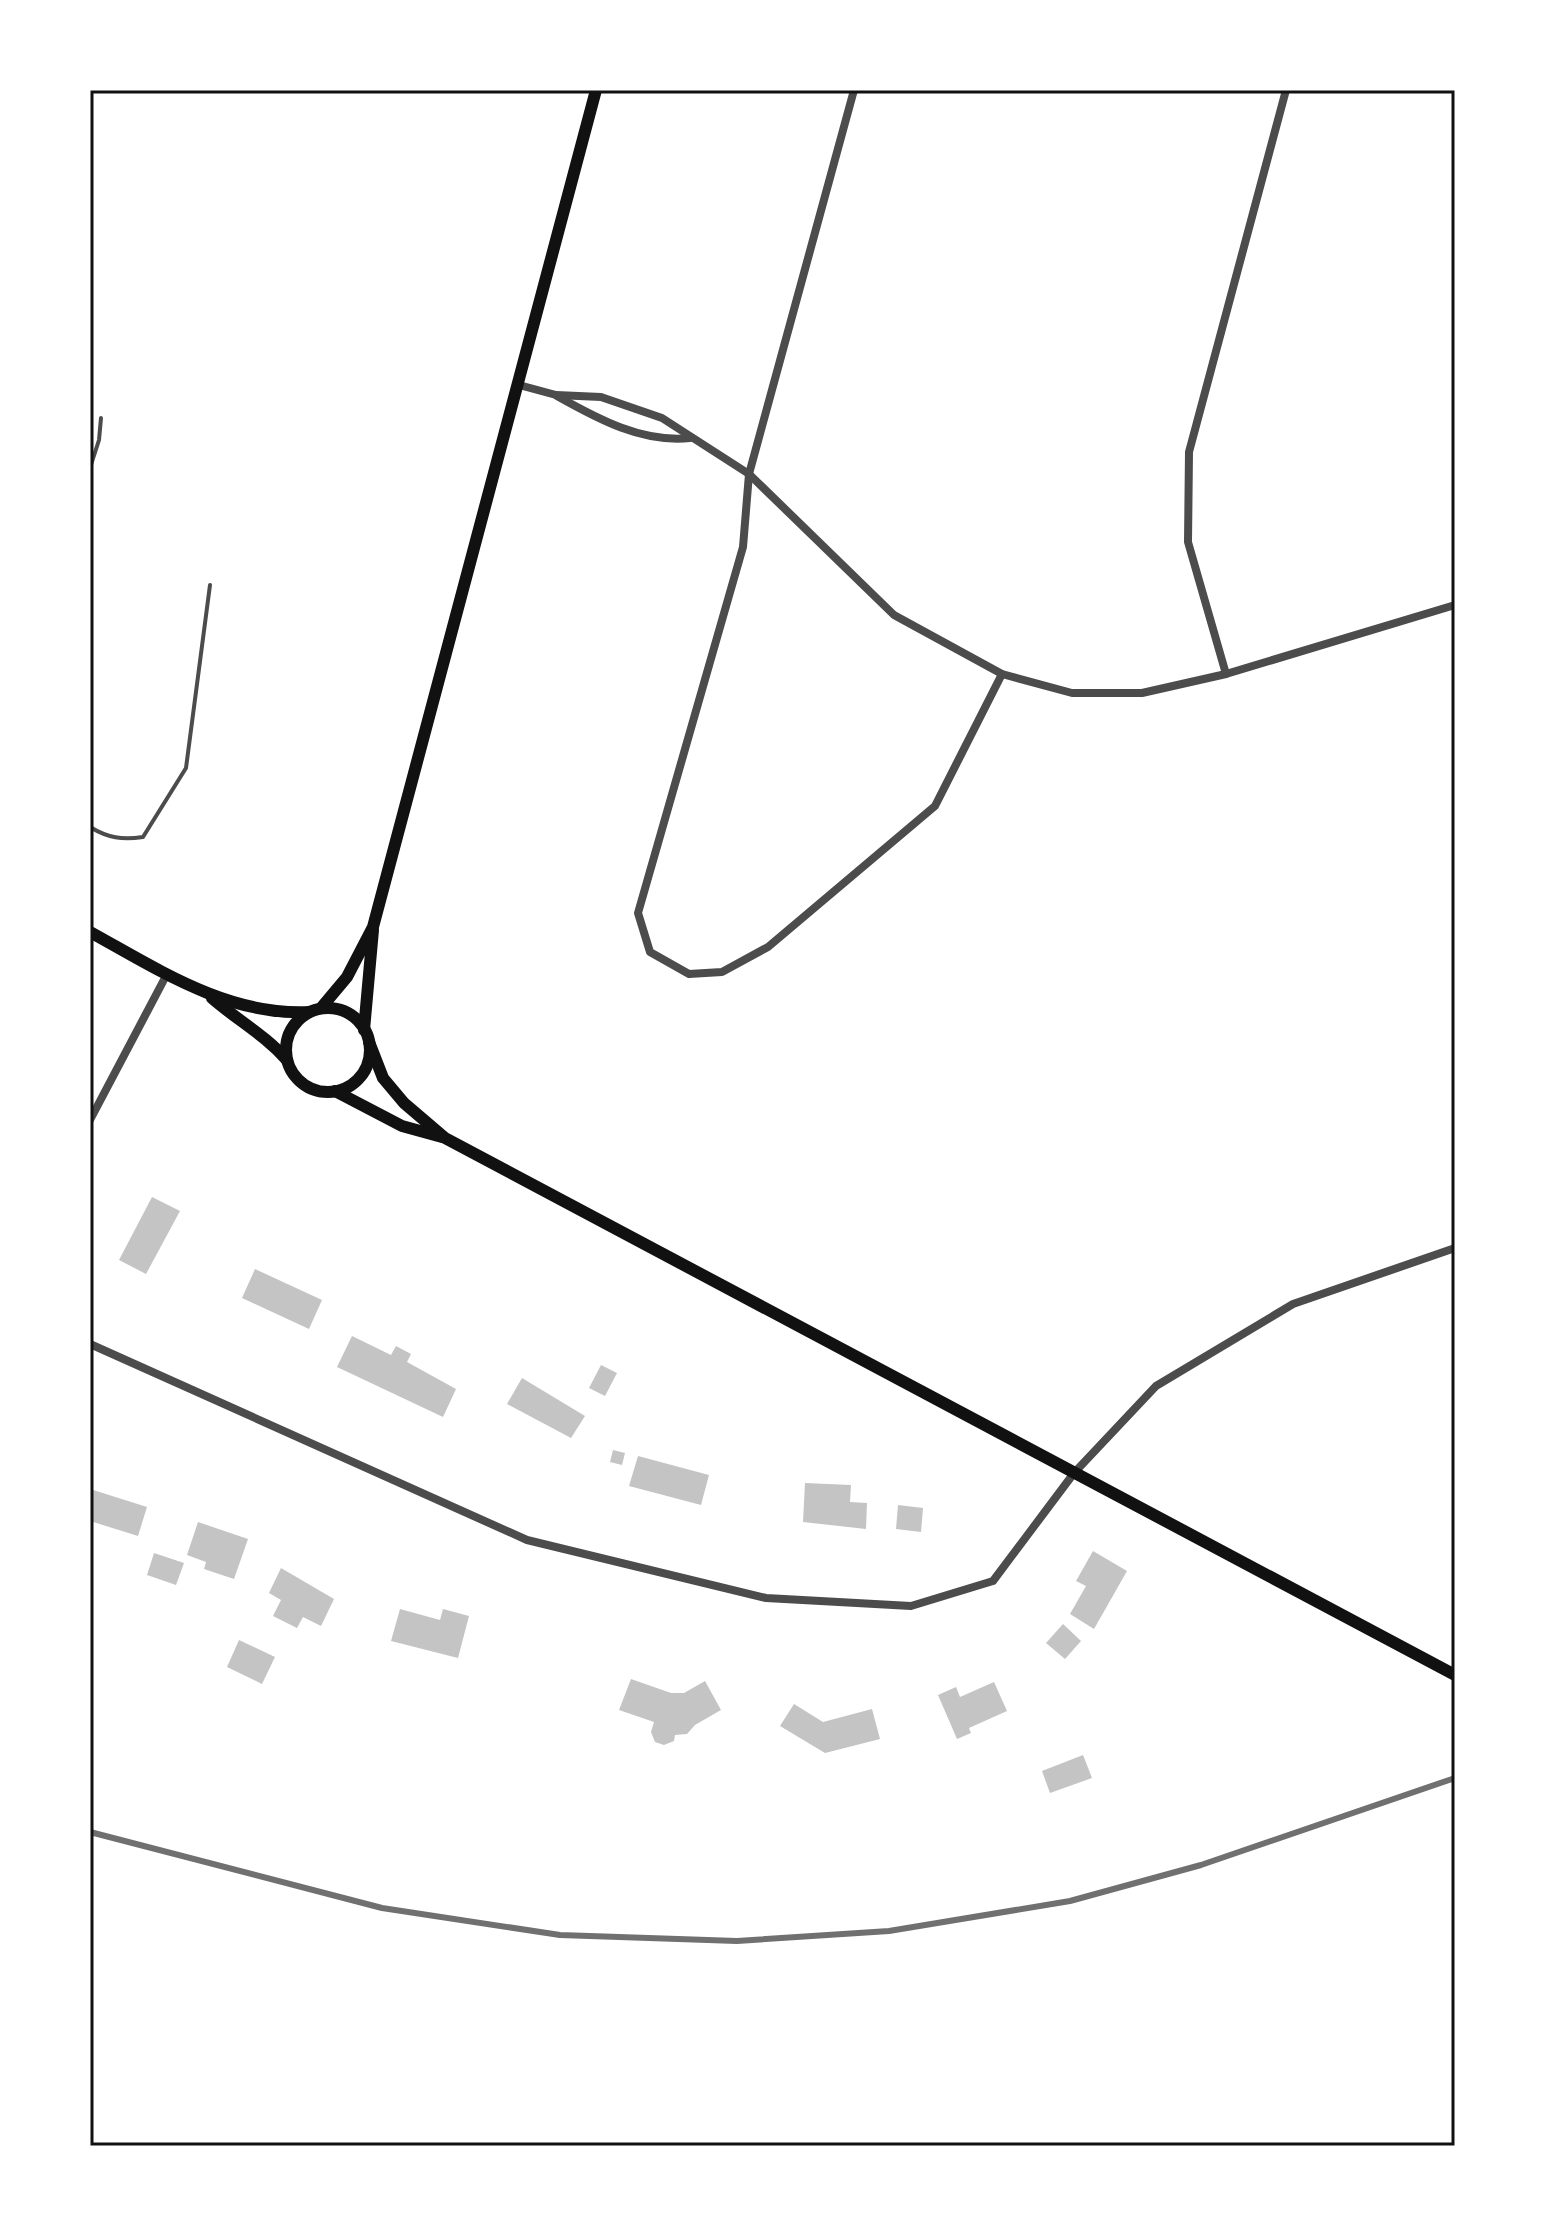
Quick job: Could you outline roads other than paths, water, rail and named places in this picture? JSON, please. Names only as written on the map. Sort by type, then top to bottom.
[{"type":"main road","points":[[335,1091],[347,1087],[365,1068],[373,927],[596,90]]},
{"type":"main road","points":[[287,1060],[289,1032],[347,977],[373,927]]},
{"type":"main road","points":[[90,932],[209,996],[273,1014],[315,1010],[346,1012],[367,1036],[383,1078],[404,1103],[445,1138]]},
{"type":"main road","points":[[209,996],[237,1020],[266,1037],[287,1060],[292,1072],[310,1088],[335,1091],[402,1126],[445,1138],[1455,1675]]},
{"type":"street","points":[[854,90],[749,474],[743,547],[638,913],[650,952],[689,974],[722,972],[768,947],[935,806],[1002,674]]},
{"type":"street","points":[[1226,674],[1188,542],[1189,452],[1286,90]]},
{"type":"street","points":[[519,385],[556,395],[601,397],[662,418],[749,474],[894,615],[1002,674],[1072,693],[1142,693],[1226,674],[1455,605]]},
{"type":"street","points":[[556,395],[593,416],[663,441],[691,438]]},
{"type":"street","points":[[90,1120],[167,974]]},
{"type":"street","points":[[90,1344],[527,1540],[766,1598],[911,1606],[993,1581],[1074,1473],[1156,1386],[1293,1304],[1455,1248]]},
{"type":"lane","points":[[90,468],[99,440],[101,418]]},
{"type":"lane","points":[[90,827],[104,835],[124,840],[143,837],[158,819],[186,768],[210,585]]},
{"type":"railway","points":[[90,1832],[382,1908],[560,1935],[737,1941],[889,1931],[1070,1901],[1201,1865],[1455,1778]]}]
